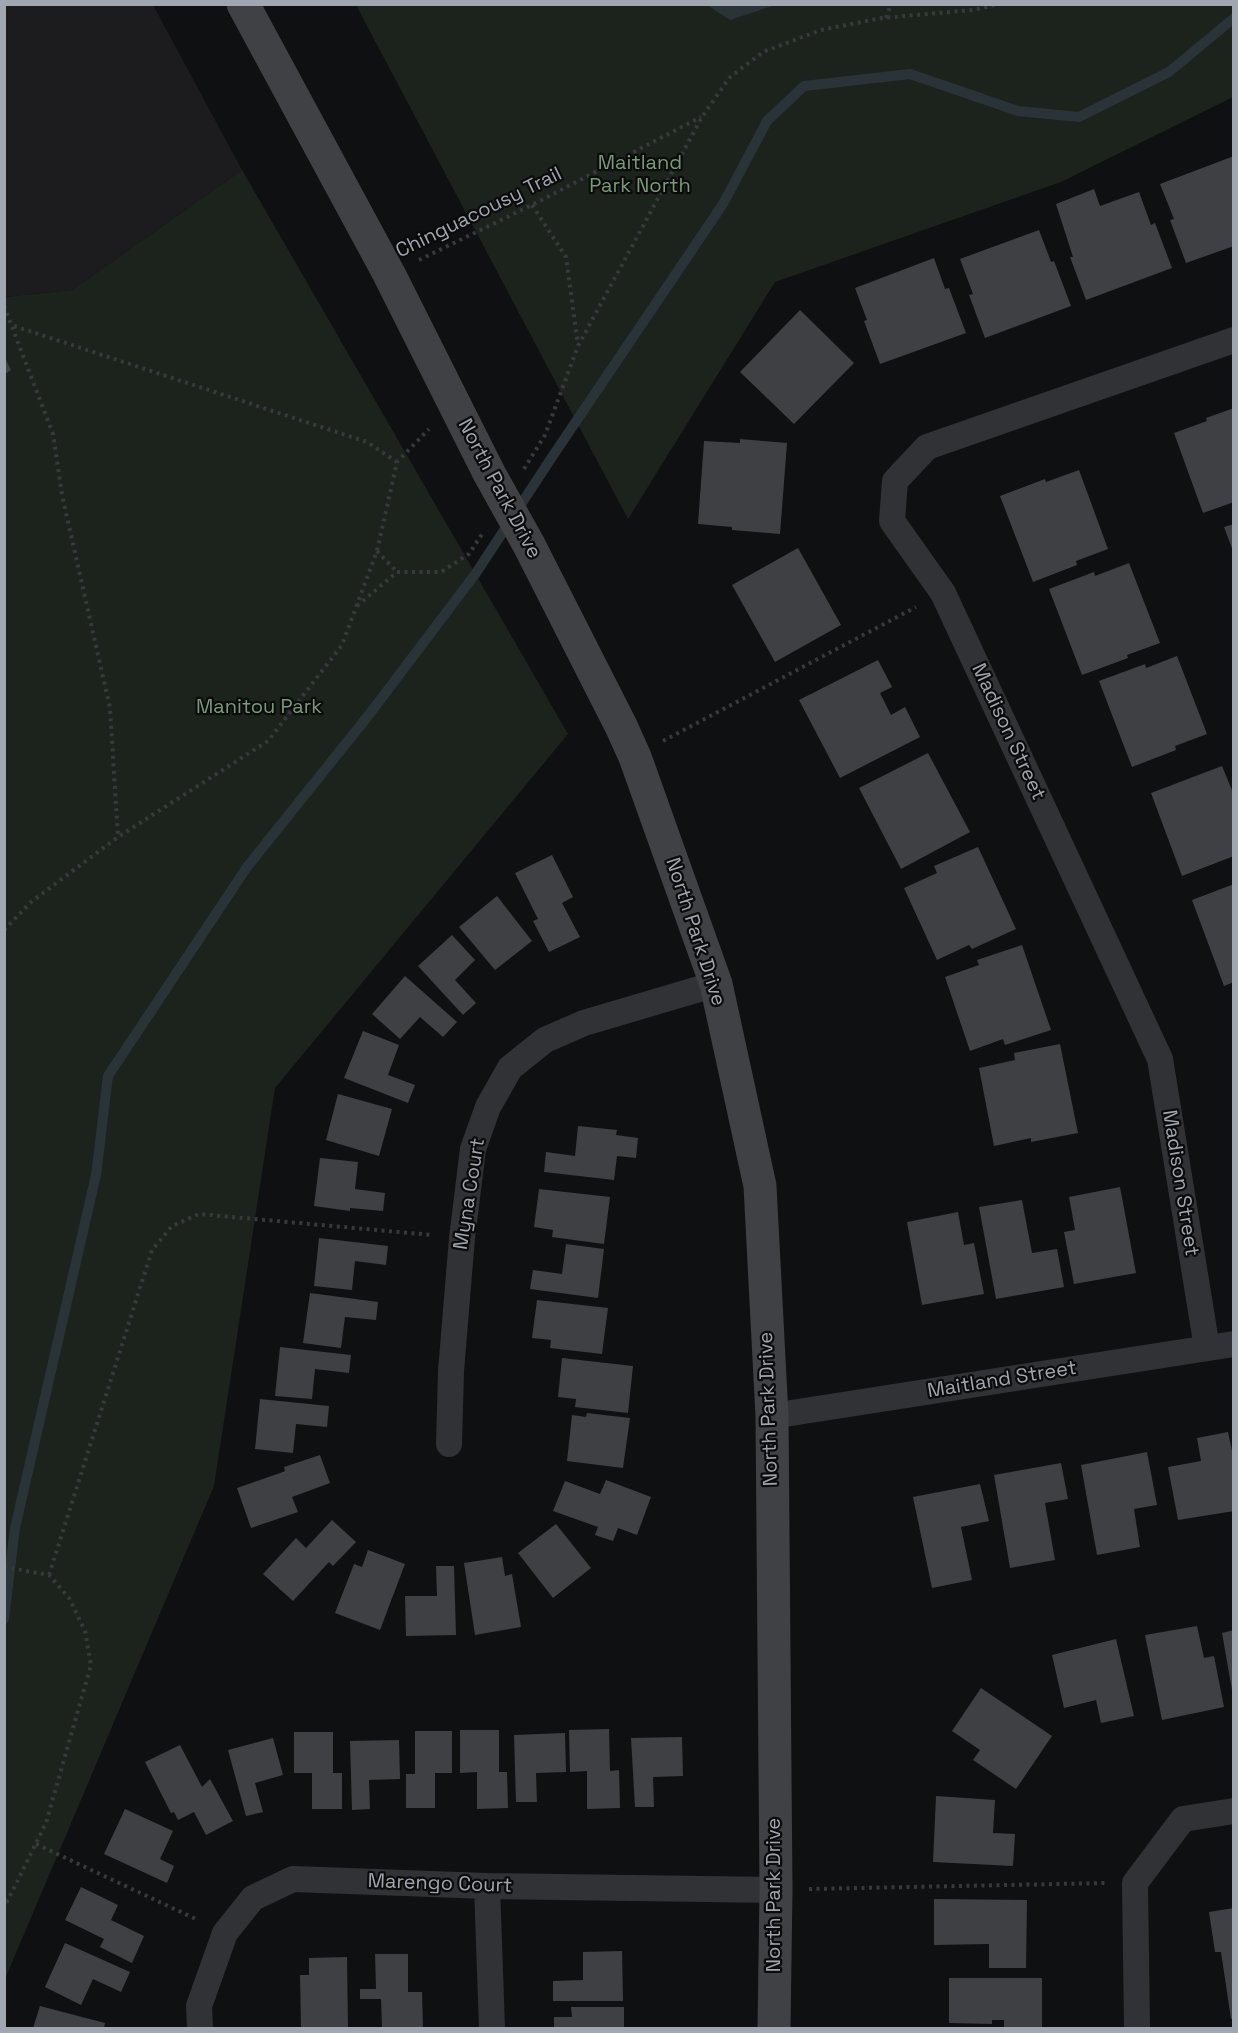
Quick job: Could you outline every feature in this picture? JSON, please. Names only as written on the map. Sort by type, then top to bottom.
[{"type":"main road","name":"North Park Drive","points":[[243,4],[389,274],[635,757],[716,984],[760,1186],[771,1416],[776,1890],[774,2028]]},
{"type":"street","name":"Madison Street","points":[[1208,1348],[1160,1059],[943,592],[892,521],[895,481],[927,447],[1233,340]]},
{"type":"street","name":"Myna Court","points":[[450,1444],[451,1371],[462,1238],[473,1149],[488,1107],[510,1068],[545,1040],[584,1023],[716,984]]},
{"type":"street","name":"Maitland Street","points":[[771,1416],[1233,1344]]},
{"type":"street","points":[[1137,2028],[1135,1883],[1183,1819],[1233,1810]]},
{"type":"street","name":"Marengo Court","points":[[200,2028],[199,2006],[225,1933],[253,1898],[293,1879],[487,1886],[776,1890]]},
{"type":"street","points":[[487,1886],[492,2028]]},
{"type":"path","points":[[886,18],[891,4]]},
{"type":"path","points":[[967,4],[973,10]]},
{"type":"path","name":"Chinguacousy Trail","points":[[389,274],[532,205],[702,117],[729,78],[763,52],[821,30],[886,18],[973,10],[999,4]]},
{"type":"path","points":[[532,205],[566,257],[578,346],[702,117]]},
{"type":"path","points":[[4,306],[53,434],[62,495],[110,708],[118,837]]},
{"type":"path","points":[[13,325],[367,442],[397,462]]},
{"type":"path","points":[[4,930],[31,902],[118,837],[268,741],[342,645],[377,551],[397,462],[454,403]]},
{"type":"path","points":[[357,606],[398,572],[377,551]]},
{"type":"path","points":[[635,757],[943,592]]},
{"type":"path","points":[[50,1575],[152,1250],[172,1226],[199,1214],[462,1238]]},
{"type":"path","points":[[4,1567],[50,1575],[69,1598],[85,1631],[91,1665],[46,1823],[4,1908]]},
{"type":"path","points":[[36,1844],[225,1933]]},
{"type":"path","points":[[776,1890],[1135,1883]]},
{"type":"shaded area","points":[[5,5],[153,5],[242,170],[72,290],[5,297]]},
{"type":"shaded area","points":[[707,5],[775,5],[730,20]]},
{"type":"green space","name":"Maitland Park North","points":[[356,5],[1233,5],[1233,97],[1061,182],[775,282],[628,519]]},
{"type":"green space","name":"Manitou Park","points":[[242,170],[568,734],[275,1088],[214,1486],[5,1979],[5,297],[72,290]]},
{"type":"building","points":[[1234,156],[1234,246],[1186,263],[1170,220],[1174,219],[1160,184]]},
{"type":"building","points":[[1094,189],[1100,206],[1139,192],[1151,225],[1155,223],[1172,268],[1086,300],[1070,257],[1073,257],[1056,204]]},
{"type":"building","points":[[1039,230],[1071,306],[985,338],[969,295],[973,294],[960,259]]},
{"type":"building","points":[[934,258],[945,289],[949,288],[966,333],[880,364],[855,288]]},
{"type":"building","points":[[800,310],[854,363],[794,424],[740,372]]},
{"type":"building","points":[[5,358],[11,370],[5,374]]},
{"type":"building","points":[[1234,408],[1234,502],[1203,513],[1174,433]]},
{"type":"building","points":[[740,439],[787,443],[780,534],[732,530],[732,527],[698,524],[704,441],[740,443]]},
{"type":"building","points":[[1079,470],[1108,549],[1076,561],[1077,565],[1033,582],[1000,496],[1045,479],[1046,482]]},
{"type":"building","points":[[1234,524],[1234,551],[1233,551],[1224,527]]},
{"type":"building","points":[[798,548],[841,625],[775,662],[732,585]]},
{"type":"building","points":[[1129,563],[1160,643],[1082,675],[1049,589],[1094,572],[1095,576]]},
{"type":"building","points":[[1177,656],[1207,734],[1175,746],[1176,750],[1132,767],[1099,681],[1145,664],[1146,668]]},
{"type":"building","points":[[878,660],[892,687],[880,693],[891,715],[905,707],[920,737],[840,778],[799,700]]},
{"type":"building","points":[[928,753],[970,832],[901,869],[859,788]]},
{"type":"building","points":[[1222,766],[1234,795],[1234,856],[1182,876],[1151,793]]},
{"type":"building","points":[[978,847],[1016,929],[972,949],[969,945],[937,960],[904,888],[937,873],[934,866]]},
{"type":"building","points":[[552,855],[573,897],[562,903],[580,937],[549,952],[533,921],[538,919],[515,873]]},
{"type":"building","points":[[1234,884],[1234,982],[1224,986],[1192,900]]},
{"type":"building","points":[[497,896],[532,941],[495,970],[459,927]]},
{"type":"building","points":[[452,935],[475,960],[455,980],[476,1003],[463,1015],[418,966]]},
{"type":"building","points":[[1022,945],[1051,1030],[1005,1045],[1003,1039],[970,1051],[945,977],[979,965],[977,960]]},
{"type":"building","points":[[405,976],[457,1022],[443,1037],[420,1017],[400,1039],[372,1014]]},
{"type":"building","points":[[363,1031],[399,1045],[388,1075],[415,1085],[408,1103],[344,1078]]},
{"type":"building","points":[[1060,1044],[1078,1133],[1031,1142],[1031,1138],[994,1146],[979,1068],[1015,1060],[1014,1053]]},
{"type":"building","points":[[338,1094],[392,1109],[379,1156],[326,1140]]},
{"type":"building","points":[[578,1126],[617,1130],[616,1135],[638,1138],[636,1158],[617,1156],[614,1180],[544,1172],[546,1152],[575,1156]]},
{"type":"building","points":[[320,1158],[358,1162],[355,1189],[385,1193],[383,1211],[350,1208],[350,1211],[314,1206]]},
{"type":"building","points":[[1120,1187],[1136,1273],[1074,1284],[1064,1232],[1075,1230],[1069,1197]]},
{"type":"building","points":[[539,1189],[610,1197],[604,1244],[552,1237],[553,1230],[534,1227]]},
{"type":"building","points":[[1022,1200],[1032,1253],[1057,1249],[1064,1287],[996,1299],[979,1207]]},
{"type":"building","points":[[958,1212],[964,1245],[974,1243],[984,1294],[922,1305],[907,1222]]},
{"type":"building","points":[[319,1238],[388,1246],[386,1265],[355,1261],[352,1290],[314,1286]]},
{"type":"building","points":[[566,1244],[604,1249],[598,1298],[530,1289],[533,1270],[562,1274]]},
{"type":"building","points":[[310,1293],[378,1302],[376,1320],[345,1317],[341,1348],[303,1343]]},
{"type":"building","points":[[537,1300],[608,1308],[602,1354],[550,1348],[551,1340],[532,1338]]},
{"type":"building","points":[[280,1347],[351,1355],[349,1373],[315,1369],[312,1399],[275,1396]]},
{"type":"building","points":[[562,1358],[633,1366],[628,1413],[575,1407],[576,1399],[558,1397]]},
{"type":"building","points":[[260,1399],[329,1406],[327,1427],[296,1424],[293,1453],[255,1449]]},
{"type":"building","points":[[587,1413],[630,1418],[623,1468],[567,1461],[572,1415],[586,1417]]},
{"type":"building","points":[[1228,1432],[1234,1460],[1234,1511],[1178,1520],[1168,1467],[1201,1461],[1197,1438]]},
{"type":"building","points":[[1147,1452],[1157,1505],[1134,1509],[1140,1547],[1097,1555],[1081,1465]]},
{"type":"building","points":[[320,1455],[330,1483],[292,1497],[298,1512],[251,1528],[237,1488],[283,1472],[284,1467]]},
{"type":"building","points":[[1061,1463],[1068,1499],[1045,1503],[1055,1560],[1010,1568],[994,1475]]},
{"type":"building","points":[[606,1480],[651,1497],[637,1535],[618,1528],[613,1541],[595,1535],[598,1527],[553,1511],[565,1481],[600,1494]]},
{"type":"building","points":[[980,1484],[989,1521],[961,1527],[972,1580],[932,1588],[913,1497]]},
{"type":"building","points":[[332,1520],[356,1542],[333,1566],[329,1562],[293,1601],[263,1574],[296,1538],[306,1548]]},
{"type":"building","points":[[556,1524],[591,1568],[553,1598],[518,1553]]},
{"type":"building","points":[[368,1550],[405,1564],[380,1630],[335,1613],[354,1564],[362,1567]]},
{"type":"building","points":[[502,1557],[505,1576],[512,1574],[521,1627],[475,1635],[464,1563]]},
{"type":"building","points":[[436,1566],[454,1566],[456,1635],[406,1636],[405,1596],[437,1596]]},
{"type":"building","points":[[1197,1626],[1204,1658],[1214,1656],[1224,1707],[1162,1720],[1145,1635]]},
{"type":"building","points":[[1234,1630],[1234,1689],[1232,1690],[1222,1633]]},
{"type":"building","points":[[1116,1639],[1134,1716],[1101,1723],[1096,1700],[1064,1708],[1052,1655]]},
{"type":"building","points":[[981,1688],[1052,1736],[1016,1789],[973,1760],[980,1750],[952,1731]]},
{"type":"building","points":[[609,1729],[610,1771],[619,1770],[620,1808],[587,1809],[587,1771],[570,1772],[569,1730]]},
{"type":"building","points":[[460,1730],[499,1730],[499,1772],[507,1772],[508,1808],[477,1809],[477,1772],[460,1773]]},
{"type":"building","points":[[415,1731],[452,1731],[452,1773],[435,1773],[435,1808],[406,1808],[406,1774],[415,1774]]},
{"type":"building","points":[[294,1732],[333,1732],[333,1773],[342,1773],[342,1809],[312,1809],[312,1773],[294,1773]]},
{"type":"building","points":[[565,1733],[566,1772],[536,1773],[537,1802],[516,1802],[514,1735]]},
{"type":"building","points":[[682,1737],[683,1776],[653,1777],[654,1807],[635,1807],[631,1738]]},
{"type":"building","points":[[273,1738],[283,1775],[255,1783],[263,1812],[246,1816],[228,1750]]},
{"type":"building","points":[[399,1740],[400,1779],[369,1780],[370,1809],[352,1810],[350,1741]]},
{"type":"building","points":[[180,1745],[202,1787],[210,1779],[233,1821],[206,1835],[194,1812],[178,1820],[174,1812],[171,1813],[145,1762]]},
{"type":"building","points":[[936,1796],[995,1800],[993,1833],[1015,1834],[1013,1866],[933,1862]]},
{"type":"building","points":[[125,1809],[173,1831],[160,1859],[174,1866],[167,1883],[104,1854]]},
{"type":"building","points":[[81,1887],[118,1905],[111,1920],[144,1936],[132,1963],[100,1947],[104,1939],[65,1920]]},
{"type":"building","points":[[934,1899],[1027,1900],[1026,1968],[989,1968],[989,1944],[934,1945]]},
{"type":"building","points":[[1234,1908],[1234,2019],[1231,2019],[1221,1952],[1215,1952],[1209,1912]]},
{"type":"building","points":[[65,1943],[130,1972],[121,1992],[93,1979],[81,2005],[45,1987]]},
{"type":"building","points":[[622,1951],[623,2001],[553,2001],[553,1981],[583,1980],[583,1952]]},
{"type":"building","points":[[375,1954],[408,1954],[408,1992],[422,1992],[423,2028],[382,2028],[381,1999],[360,1999],[360,1989],[376,1989]]},
{"type":"building","points":[[347,1957],[348,2027],[301,2028],[300,1975],[309,1975],[309,1958]]},
{"type":"building","points":[[949,1978],[1042,1978],[1042,2028],[1004,2028],[1004,2020],[992,2020],[992,2024],[949,2023]]},
{"type":"building","points":[[40,2006],[105,2023],[104,2028],[33,2028]]},
{"type":"building","points":[[571,2007],[624,2007],[624,2028],[554,2028],[554,2017],[572,2017]]},
{"type":"waterway","points":[[4,1619],[15,1528],[96,1175],[108,1076],[247,867],[368,716],[476,573],[723,204],[767,121],[804,86],[910,74],[1018,111],[1079,117],[1169,72],[1234,18]]}]
